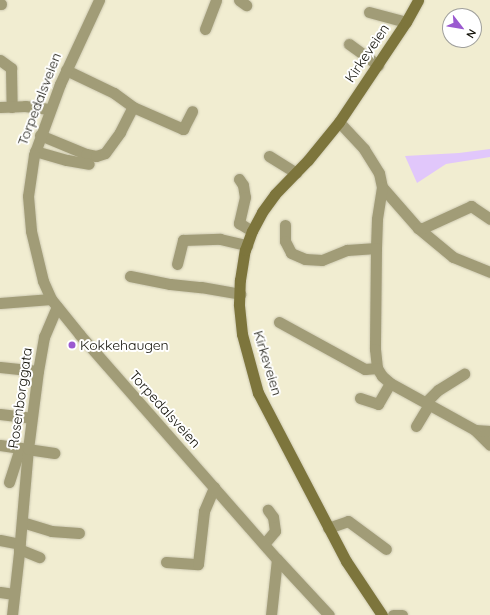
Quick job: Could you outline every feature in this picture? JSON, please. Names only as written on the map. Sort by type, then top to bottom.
[{"type":"main road","name":"Kirkeveien","points":[[382,615],[346,562],[290,450],[258,392],[242,334],[240,280],[247,245],[252,231],[275,194],[296,173],[339,122],[406,22],[418,0]]},
{"type":"street","name":"Torpedalsveien","points":[[100,0],[49,109],[35,150],[28,196],[31,231],[37,262],[54,303],[277,559],[329,615]]},
{"type":"street","points":[[205,29],[216,0]]},
{"type":"street","points":[[369,12],[406,22]]},
{"type":"street","points":[[350,44],[378,65]]},
{"type":"street","points":[[0,60],[11,68],[12,107]]},
{"type":"street","points":[[66,70],[114,93],[133,107],[183,129],[192,111]]},
{"type":"street","points":[[0,107],[25,106],[49,109]]},
{"type":"street","points":[[40,135],[86,154],[96,156],[105,153],[120,132],[133,107]]},
{"type":"street","points":[[339,122],[364,148],[379,173],[382,186],[377,219],[376,248],[375,350],[377,368],[382,376],[390,383],[475,430],[490,445]]},
{"type":"street","points":[[35,150],[89,164]]},
{"type":"street","points":[[269,156],[296,173]]},
{"type":"street","points":[[239,179],[243,185],[245,197],[239,223],[252,231]]},
{"type":"street","points":[[382,186],[418,228],[453,257],[490,272]]},
{"type":"street","points":[[418,228],[423,228],[471,206],[490,219]]},
{"type":"street","points":[[285,225],[285,241],[291,253],[305,259],[322,260],[347,250],[376,248]]},
{"type":"street","points":[[178,264],[183,240],[220,239],[247,245]]},
{"type":"street","points":[[130,276],[170,284],[201,287],[240,294]]},
{"type":"street","points":[[0,302],[54,303]]},
{"type":"street","name":"Rosenborggata","points":[[12,615],[22,522],[24,448],[31,418],[44,337],[54,303]]},
{"type":"street","points":[[279,322],[365,369],[377,368]]},
{"type":"street","points":[[0,367],[38,371]]},
{"type":"street","points":[[416,426],[427,403],[438,390],[464,374]]},
{"type":"street","points":[[360,398],[378,404],[390,383]]},
{"type":"street","points":[[0,414],[31,418]]},
{"type":"street","points":[[475,430],[490,431]]},
{"type":"street","points":[[0,445],[54,453]]},
{"type":"street","points":[[9,482],[24,448]]},
{"type":"street","points":[[166,562],[198,564],[204,511],[214,487]]},
{"type":"street","points":[[264,544],[275,531],[273,517],[268,510]]},
{"type":"street","points":[[328,528],[348,521],[386,549]]},
{"type":"street","points":[[22,522],[51,531],[79,532]]},
{"type":"street","points":[[0,540],[20,546],[39,557]]},
{"type":"street","points":[[273,613],[277,559]]},
{"type":"street","points":[[0,592],[14,594]]},
{"type":"street","points":[[392,615],[402,615]]},
{"type":"shaded area","points":[[490,149],[490,157],[446,164],[417,183],[405,156],[459,153]]},
{"type":"place","name":"Kokkehaugen","points":[[72,345]]}]
